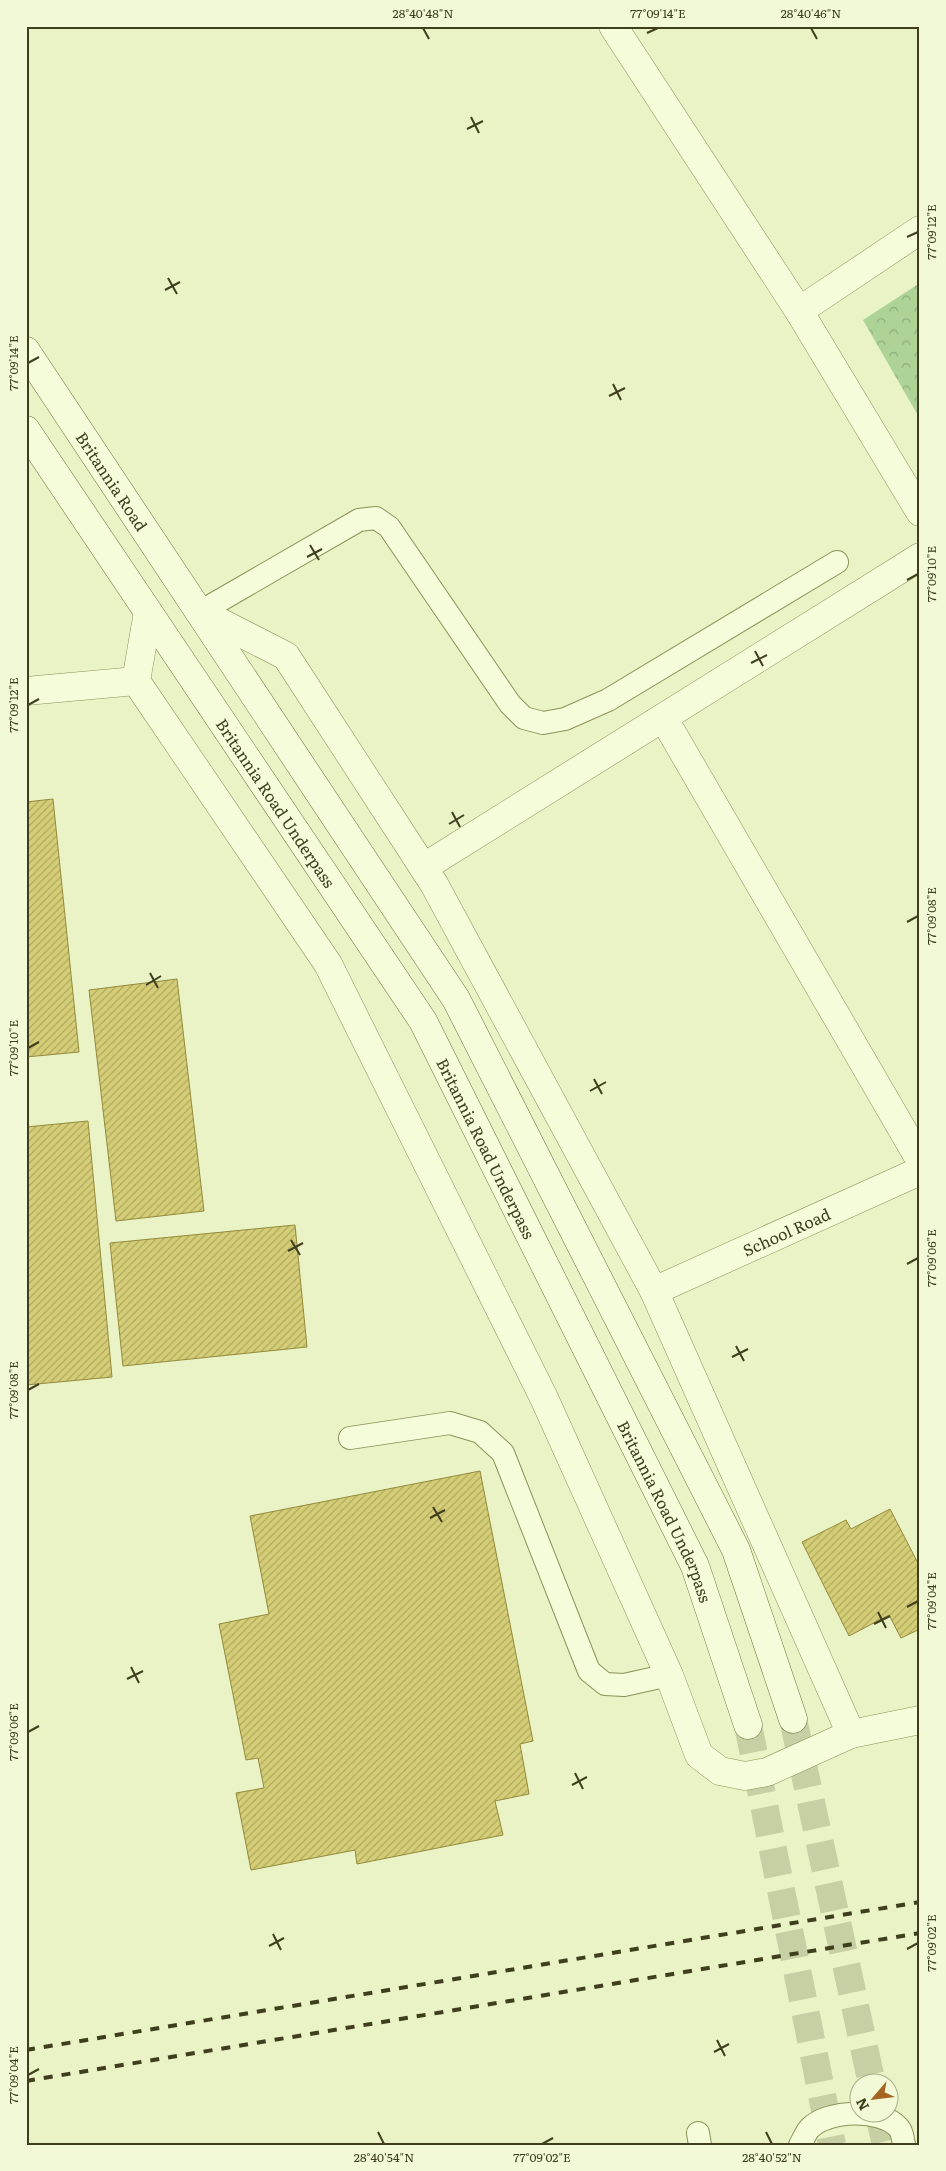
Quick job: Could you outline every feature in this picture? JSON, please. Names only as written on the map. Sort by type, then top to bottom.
[{"type":"street","points":[[613,26],[799,311],[920,512]]},
{"type":"street","points":[[799,311],[920,230]]},
{"type":"street","name":"Britannia Road","points":[[26,351],[200,612]]},
{"type":"street","points":[[26,430],[148,612],[136,681],[328,964],[544,1398],[669,1675],[698,1755],[720,1770],[745,1776],[767,1772],[850,1734],[920,1720]]},
{"type":"street","points":[[424,867],[920,557]]},
{"type":"street","name":"Britannia Road Underpass","points":[[148,612],[423,1021],[695,1566],[748,1724]]},
{"type":"street","points":[[200,612],[286,656],[424,867],[654,1291],[850,1734]]},
{"type":"street","points":[[200,612],[456,999],[736,1550],[793,1719]]},
{"type":"street","points":[[26,691],[136,681]]},
{"type":"street","points":[[664,718],[920,1160]]},
{"type":"street","name":"School Road","points":[[654,1291],[920,1171]]},
{"type":"lane","points":[[200,612],[360,520],[376,518],[388,527],[510,704],[524,718],[543,723],[565,719],[608,700],[837,562]]},
{"type":"lane","points":[[350,1438],[450,1423],[480,1432],[503,1453],[589,1671],[606,1684],[624,1685],[669,1675]]},
{"type":"lane","points":[[800,2145],[811,2128],[829,2117],[848,2113],[888,2119],[899,2128],[904,2145]]},
{"type":"green space","points":[[920,283],[920,419],[863,320]]},
{"type":"building","points":[[53,799],[79,1052],[26,1057],[26,802]]},
{"type":"building","points":[[177,979],[204,1211],[116,1221],[89,990]]},
{"type":"building","points":[[88,1121],[112,1377],[26,1385],[26,1127]]},
{"type":"building","points":[[295,1225],[307,1347],[123,1366],[110,1243]]},
{"type":"building","points":[[480,1471],[533,1741],[520,1744],[529,1794],[495,1801],[503,1835],[357,1864],[355,1850],[251,1870],[236,1793],[264,1788],[258,1758],[246,1760],[219,1624],[269,1614],[250,1516]]},
{"type":"building","points":[[890,1509],[920,1567],[920,1629],[901,1638],[889,1615],[849,1636],[802,1542],[846,1520],[851,1529]]},
{"type":"tunnel","points":[[793,1719],[870,2074]]},
{"type":"tunnel","points":[[748,1725],[832,2145]]},
{"type":"tunnel","points":[[881,2124],[886,2145]]},
{"type":"railway","points":[[26,2050],[920,1902]]},
{"type":"railway","points":[[26,2081],[920,1933]]}]
